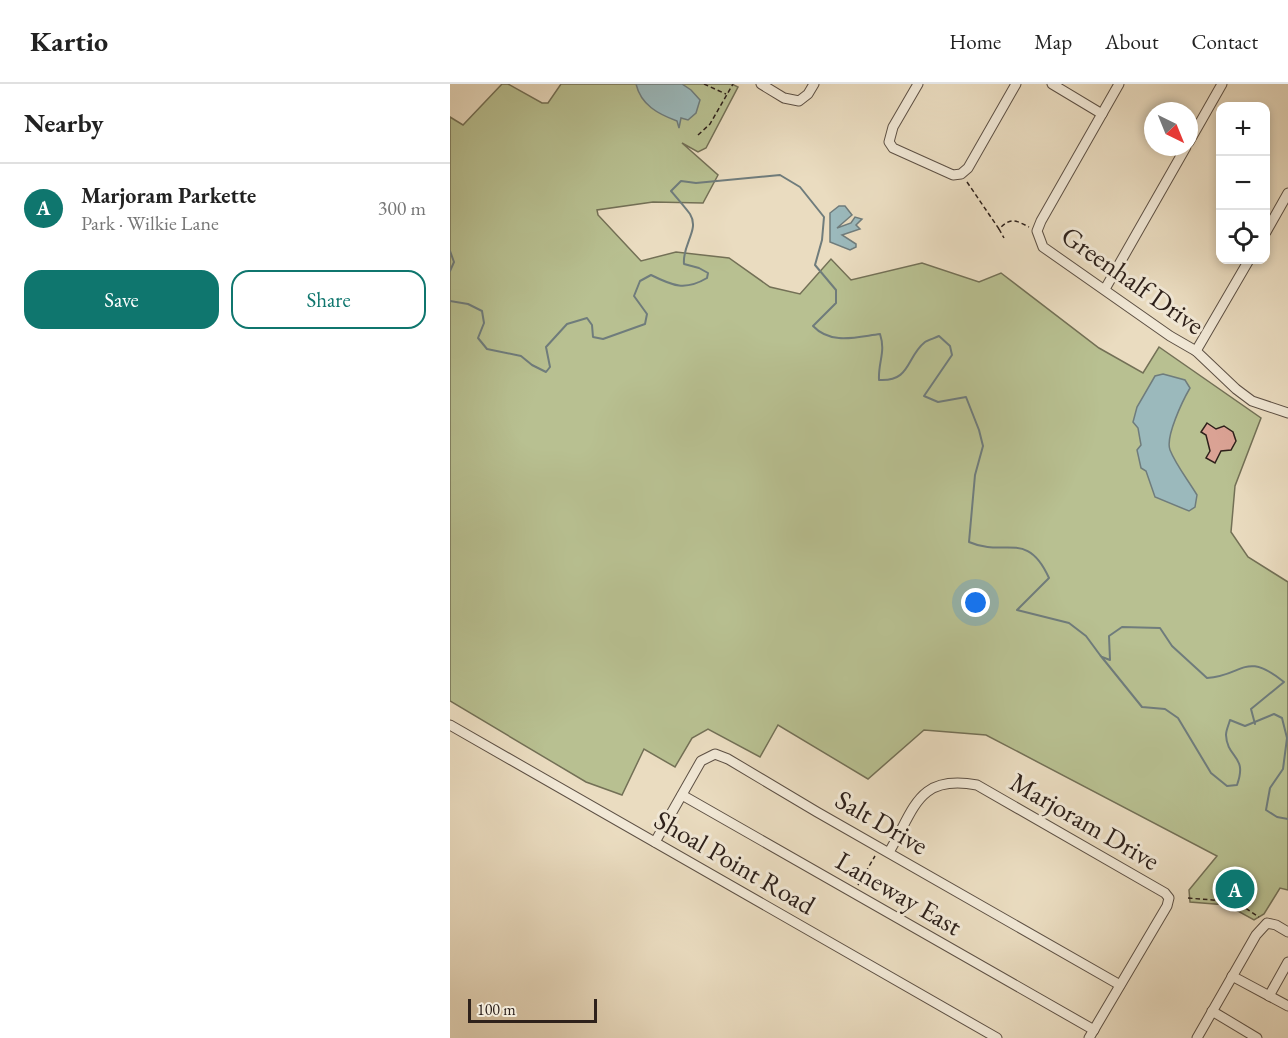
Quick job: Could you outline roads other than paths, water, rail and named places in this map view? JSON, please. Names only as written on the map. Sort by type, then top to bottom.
[{"type":"street","points":[[760,84],[784,98],[799,101],[808,94],[814,84]]},
{"type":"street","points":[[918,84],[893,127],[889,142],[893,148],[953,175],[961,174],[968,168],[1016,84]]},
{"type":"street","points":[[1052,84],[1102,114]]},
{"type":"street","name":"Greenhalf Drive","points":[[1119,84],[1041,221],[1037,231],[1043,247],[1170,336],[1196,351],[1236,389],[1252,400],[1288,413]]},
{"type":"street","points":[[1198,126],[1222,84]]},
{"type":"street","points":[[1105,290],[1181,156]]},
{"type":"street","points":[[1270,225],[1288,193]]},
{"type":"street","points":[[1196,351],[1247,264]]},
{"type":"street","name":"Shoal Point Road","points":[[450,725],[998,1038]]},
{"type":"street","name":"Salt Drive","points":[[655,842],[701,761],[715,754],[728,759],[1120,985]]},
{"type":"street","name":"Marjoram Drive","points":[[889,852],[921,795],[938,784],[956,781],[977,785],[1165,893],[1169,898],[1167,906],[1091,1034]]},
{"type":"street","name":"Laneway East","points":[[682,795],[854,893],[1091,1034]]},
{"type":"street","points":[[1197,1038],[1256,935],[1267,923],[1288,932]]},
{"type":"street","points":[[1269,996],[1288,962]]},
{"type":"street","points":[[1232,976],[1288,1006]]},
{"type":"street","points":[[1212,1011],[1257,1038]]},
{"type":"water","points":[[636,84],[682,84],[700,100],[696,113],[688,120],[681,118],[679,128],[677,121],[657,112],[646,103]]},
{"type":"water","points":[[839,206],[845,206],[852,215],[837,228],[851,223],[855,217],[862,219],[856,225],[860,229],[842,235],[856,244],[856,247],[850,250],[830,242],[830,213]]},
{"type":"water","points":[[1163,374],[1185,380],[1190,388],[1176,419],[1169,444],[1175,461],[1197,495],[1195,507],[1189,511],[1155,497],[1146,471],[1141,468],[1137,450],[1141,445],[1138,428],[1133,422],[1137,407],[1155,376]]},
{"type":"waterway","points":[[450,301],[468,304],[482,311],[484,323],[478,338],[487,349],[521,356],[546,372],[550,367],[546,347],[567,324],[587,318],[592,325],[593,337],[603,339],[645,324],[647,314],[634,296],[640,281],[651,275],[666,282],[685,286],[707,278],[708,273],[684,264],[693,220],[671,191],[681,181],[696,183],[780,175],[800,187],[824,217],[822,240],[815,265],[836,290],[836,303],[813,326],[820,332],[836,338],[880,334],[882,352],[879,380],[889,380],[903,373],[926,341],[939,336],[950,346],[952,355],[924,396],[938,402],[966,397],[979,430],[983,446],[975,475],[969,542],[982,546],[1024,549],[1041,563],[1049,578],[1017,610],[1069,623],[1086,636],[1142,707],[1165,709],[1178,718],[1211,773],[1227,786],[1237,785],[1240,775],[1239,762],[1227,743],[1226,733],[1230,720],[1245,726],[1274,714],[1282,718],[1287,738],[1283,769],[1270,788],[1266,810],[1277,817],[1288,819]]},
{"type":"waterway","points":[[450,251],[454,262],[450,271]]},
{"type":"waterway","points":[[1102,657],[1110,660],[1109,636],[1122,627],[1160,628],[1172,646],[1207,678],[1244,667],[1260,668],[1284,682],[1251,709],[1255,724]]},
{"type":"place","name":"Marjoram Parkette","points":[[1235,889]]}]
